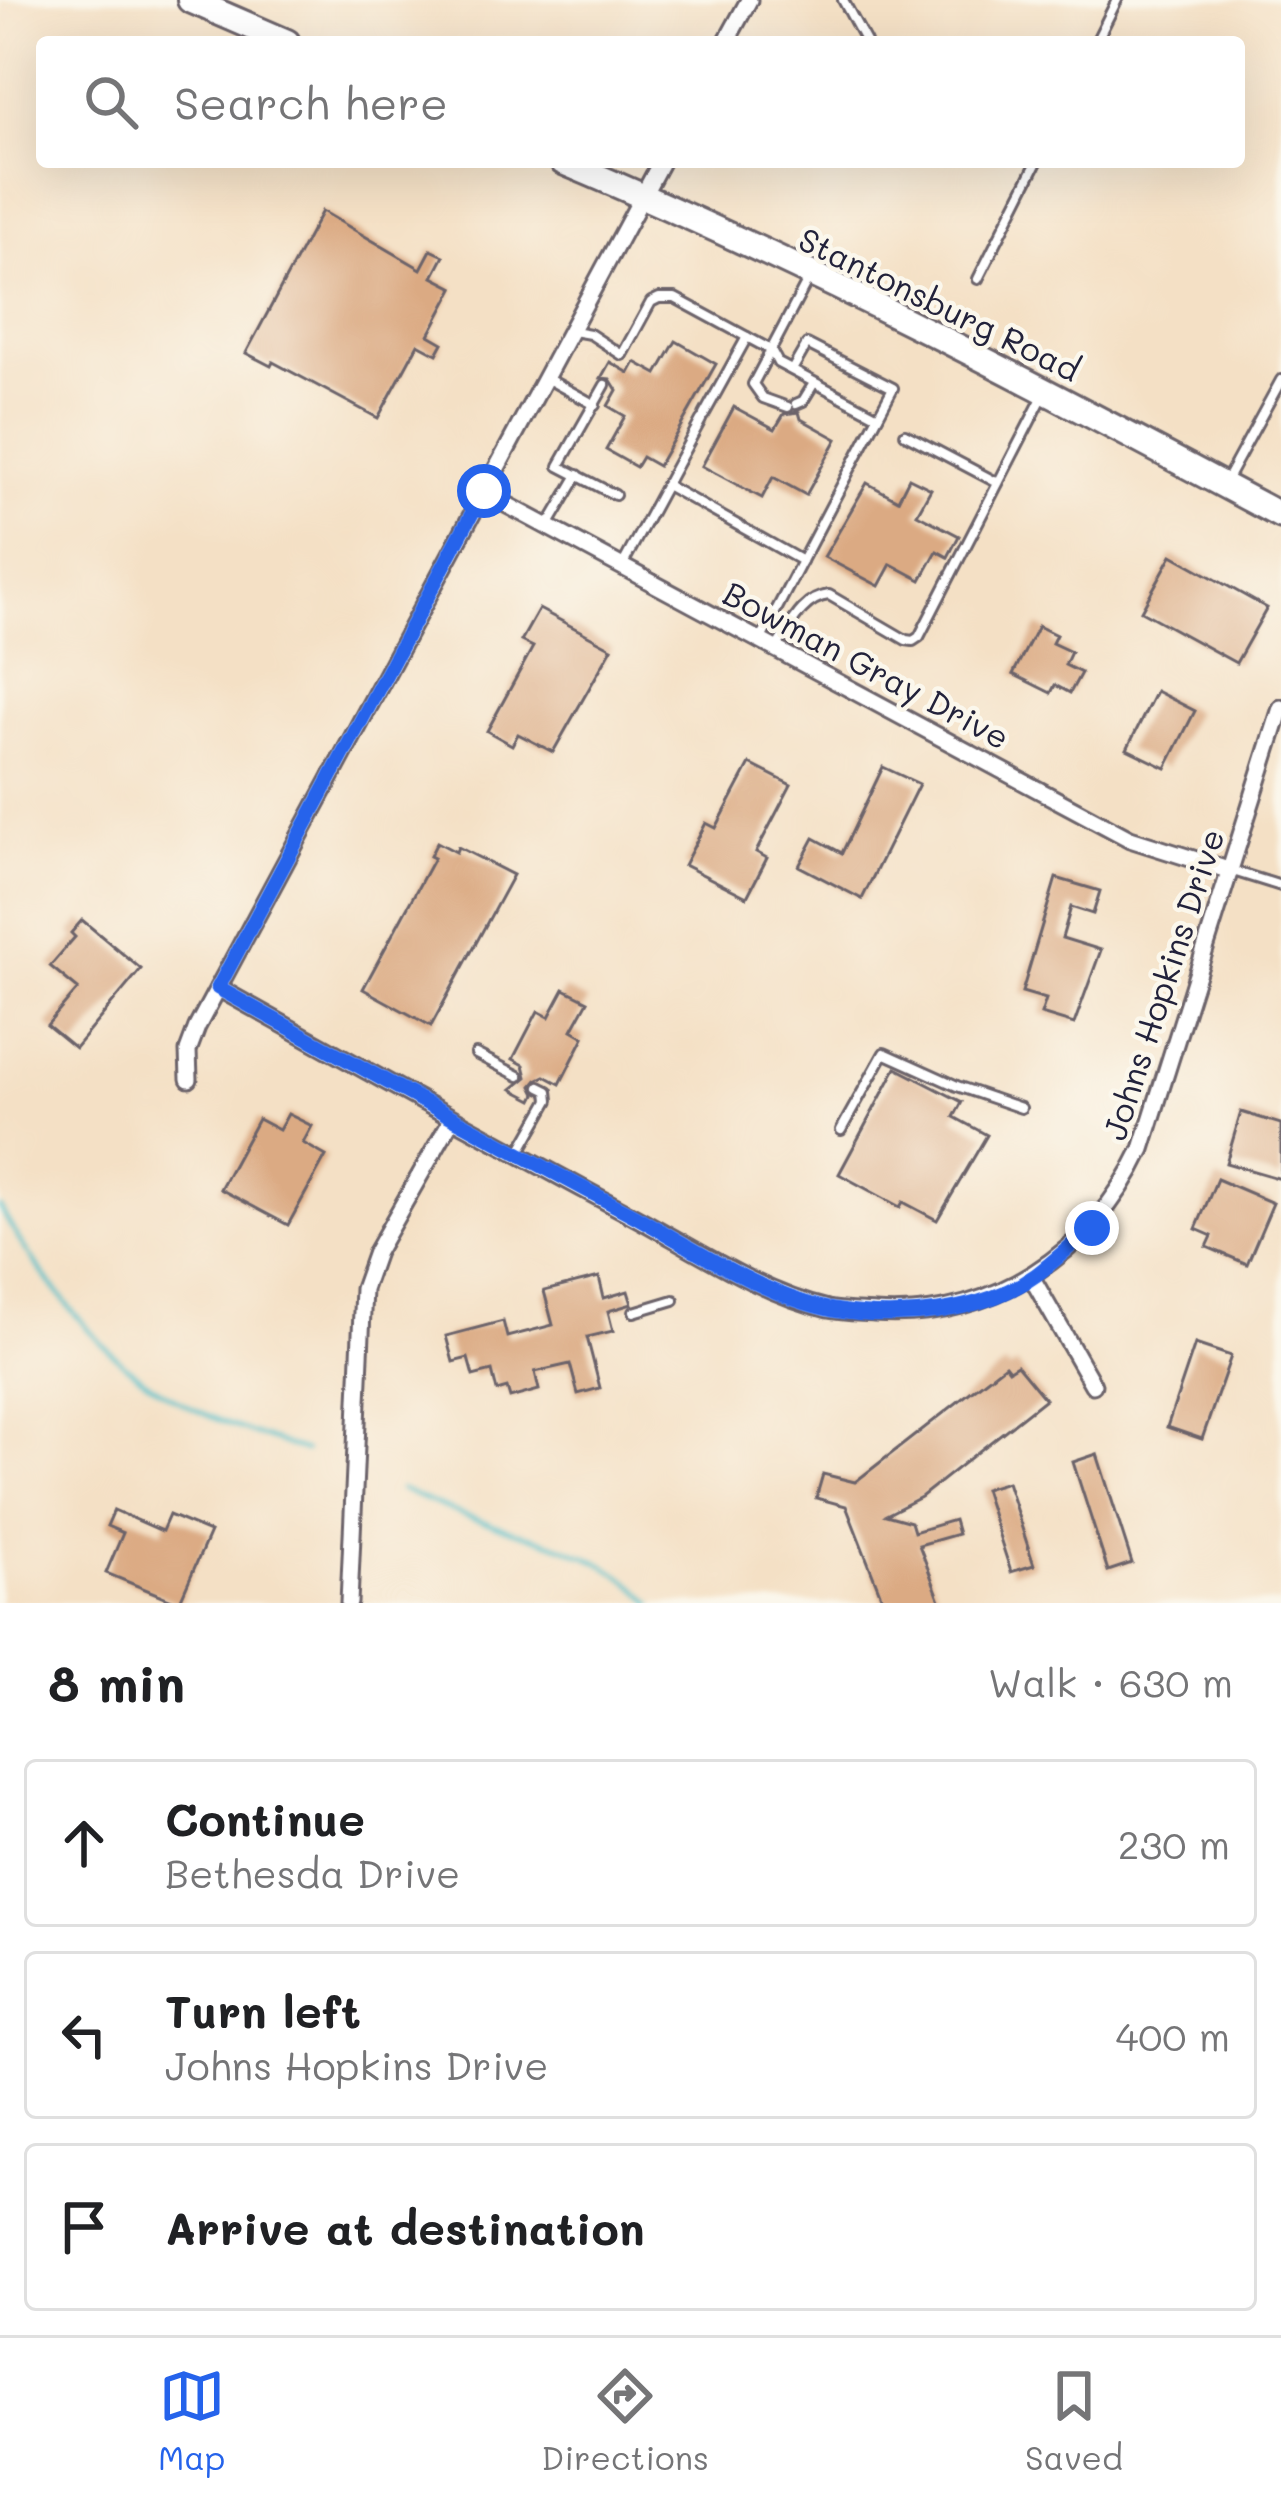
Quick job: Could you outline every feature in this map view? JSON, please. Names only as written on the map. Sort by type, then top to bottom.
[{"type":"main road","points":[[190,0],[273,36]]},
{"type":"main road","name":"Stantonsburg Road","points":[[577,168],[1046,390],[1281,516]]},
{"type":"street","points":[[729,36],[749,0]]},
{"type":"street","points":[[189,1079],[188,1051],[218,988],[658,168]]},
{"type":"street","name":"Bowman Gray Drive","points":[[484,491],[1130,838],[1231,871]]},
{"type":"street","name":"Johns Hopkins Drive","points":[[218,988],[772,1289],[831,1310],[894,1314],[985,1300],[1032,1278],[1092,1228],[1124,1188],[1142,1149],[1281,708]]},
{"type":"street","points":[[349,1603],[363,1289],[376,1252],[452,1119]]},
{"type":"street","points":[[1032,1278],[1093,1385]]},
{"type":"lane","points":[[844,0],[863,36]]},
{"type":"lane","points":[[1099,36],[1117,0]]},
{"type":"lane","points":[[978,279],[1033,168]]},
{"type":"lane","points":[[810,275],[753,384],[763,398],[792,406],[803,401],[814,383]]},
{"type":"lane","points":[[616,365],[651,302],[675,298],[771,350],[778,363],[878,416]]},
{"type":"lane","points":[[572,330],[590,334],[622,355]]},
{"type":"lane","points":[[622,566],[747,337]]},
{"type":"lane","points":[[768,645],[802,561],[892,388],[807,344],[792,370]]},
{"type":"lane","points":[[546,378],[595,405]]},
{"type":"lane","points":[[1224,485],[1281,380]]},
{"type":"lane","points":[[605,385],[559,466],[615,495]]},
{"type":"lane","points":[[768,645],[806,604],[829,595],[906,640],[920,637],[1046,390]]},
{"type":"lane","points":[[905,434],[998,483]]},
{"type":"lane","points":[[548,526],[578,475]]},
{"type":"lane","points":[[666,485],[802,561]]},
{"type":"lane","points":[[1231,871],[1280,882]]},
{"type":"lane","points":[[842,1130],[884,1053],[1021,1108]]},
{"type":"lane","points":[[476,1054],[519,1076]]},
{"type":"lane","points":[[519,1154],[549,1100],[548,1091],[540,1087]]},
{"type":"lane","points":[[634,1312],[674,1300]]},
{"type":"building","points":[[322,211],[421,269],[431,250],[444,256],[433,277],[454,288],[429,335],[443,343],[437,354],[418,344],[378,418],[273,362],[271,366],[246,353]]},
{"type":"building","points":[[676,341],[716,364],[658,466],[642,457],[636,467],[606,450],[625,416],[608,406],[617,390],[610,379],[601,378],[610,362],[629,373],[635,362],[657,374]]},
{"type":"building","points":[[734,407],[775,429],[784,414],[799,412],[801,419],[837,439],[806,495],[773,477],[762,498],[702,466]]},
{"type":"building","points":[[909,478],[931,489],[917,514],[959,536],[948,557],[937,551],[921,580],[891,564],[879,586],[824,557],[867,483],[898,500]]},
{"type":"building","points":[[1172,555],[1267,608],[1236,663],[1141,611]]},
{"type":"building","points":[[539,609],[612,648],[553,752],[518,734],[512,745],[487,731],[533,647],[521,641]]},
{"type":"building","points":[[1038,626],[1056,635],[1052,643],[1071,652],[1065,665],[1081,673],[1070,693],[1055,685],[1051,693],[1013,674]]},
{"type":"building","points":[[1156,691],[1195,711],[1166,768],[1127,749]]},
{"type":"building","points":[[750,764],[791,785],[756,852],[767,858],[747,897],[684,865],[706,823],[716,828]]},
{"type":"building","points":[[883,767],[919,784],[862,899],[799,866],[814,838],[842,853]]},
{"type":"building","points":[[437,842],[456,852],[458,847],[513,875],[431,1026],[363,989],[434,858],[430,856]]},
{"type":"building","points":[[1056,878],[1100,891],[1093,914],[1071,907],[1062,938],[1101,950],[1074,1024],[1041,1014],[1046,999],[1022,992]]},
{"type":"building","points":[[82,920],[141,969],[75,1048],[47,1025],[78,989],[50,966],[75,937],[71,933]]},
{"type":"building","points":[[564,989],[588,1001],[572,1030],[584,1037],[560,1084],[545,1076],[537,1080],[532,1086],[533,1100],[512,1089],[527,1077],[524,1065],[513,1059],[538,1011],[549,1017]]},
{"type":"building","points":[[896,1068],[962,1102],[954,1117],[987,1135],[937,1220],[903,1202],[900,1207],[839,1174]]},
{"type":"building","points":[[1241,1112],[1281,1124],[1281,1179],[1226,1163]]},
{"type":"building","points":[[288,1114],[312,1126],[303,1143],[326,1156],[288,1225],[220,1189],[258,1119],[279,1130]]},
{"type":"building","points":[[1217,1179],[1273,1203],[1247,1264],[1207,1247],[1212,1236],[1196,1229]]},
{"type":"building","points":[[599,1277],[604,1298],[628,1291],[632,1304],[608,1311],[613,1331],[587,1337],[600,1388],[578,1394],[570,1364],[535,1372],[539,1390],[510,1398],[507,1388],[497,1391],[492,1371],[473,1376],[468,1358],[453,1362],[446,1336],[503,1321],[507,1337],[553,1325],[544,1291]]},
{"type":"building","points":[[1195,1344],[1231,1356],[1202,1439],[1167,1427]]},
{"type":"building","points":[[1005,1365],[1009,1370],[1017,1365],[1045,1399],[921,1497],[886,1515],[911,1522],[914,1532],[954,1520],[958,1534],[919,1545],[941,1603],[884,1603],[846,1506],[816,1498],[823,1474],[855,1482]]},
{"type":"building","points":[[1097,1454],[1132,1563],[1108,1571],[1073,1462]]},
{"type":"building","points":[[1007,1482],[1034,1565],[1011,1572],[984,1489]]},
{"type":"building","points":[[114,1510],[162,1531],[169,1515],[210,1532],[179,1603],[106,1573],[123,1533],[107,1526]]},
{"type":"waterway","points":[[0,1207],[85,1326],[139,1376],[197,1410],[305,1451]]},
{"type":"waterway","points":[[400,1489],[590,1558],[652,1603]]},
{"type":"route","points":[[484,491],[218,988],[772,1289],[831,1310],[894,1314],[985,1300],[1032,1278],[1092,1228]]}]
